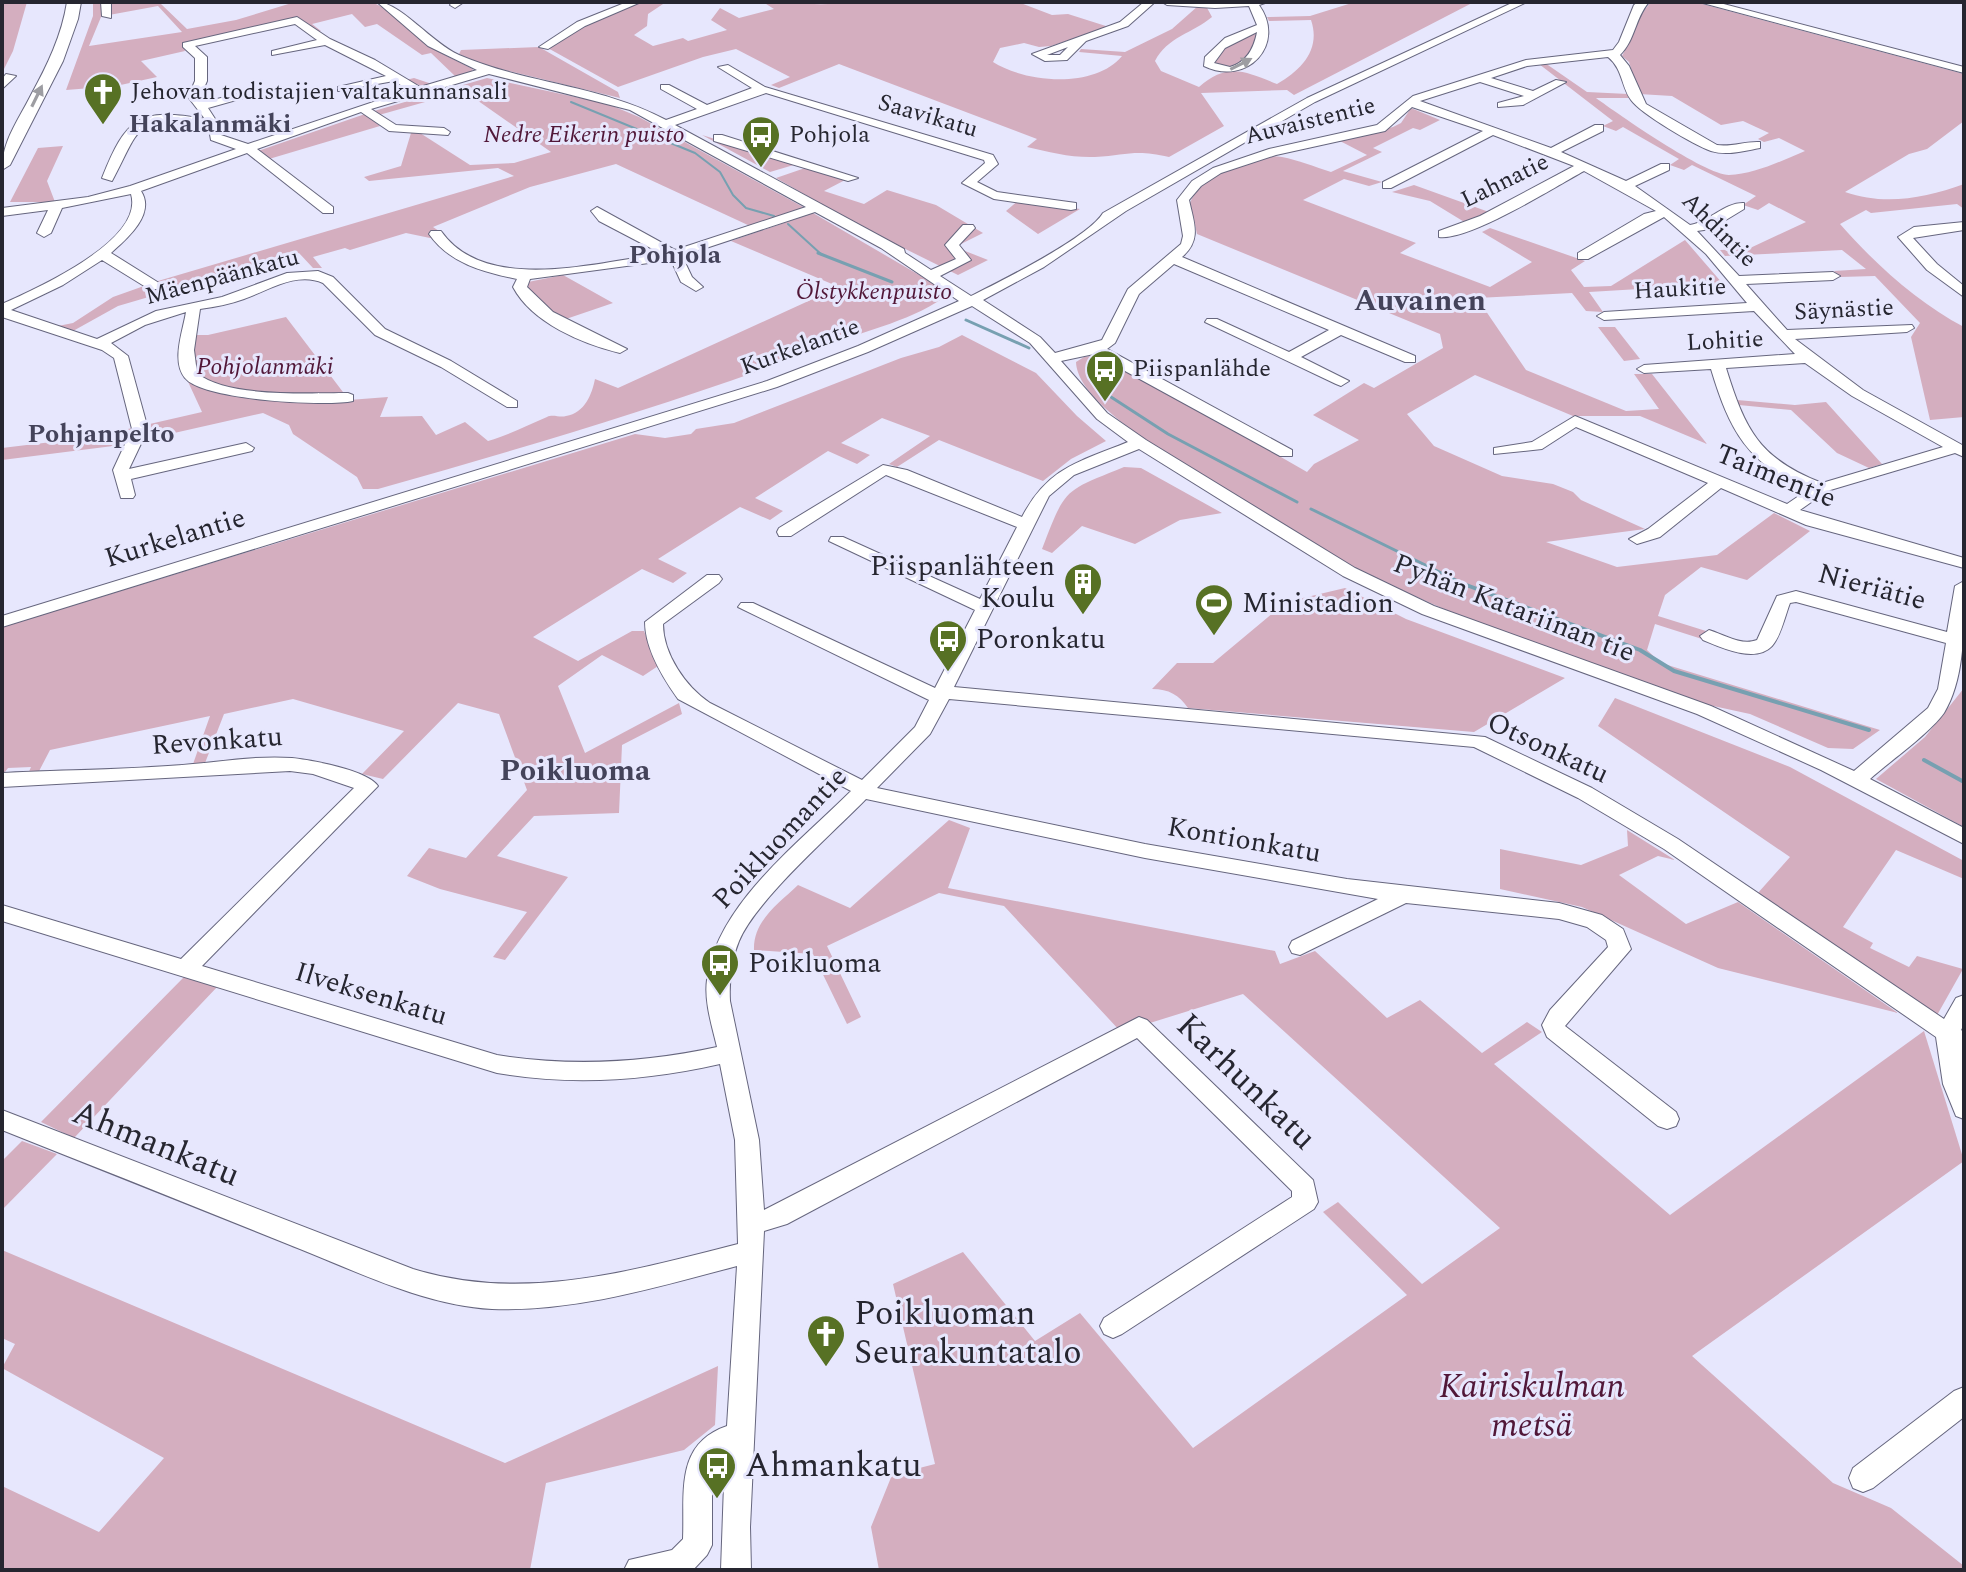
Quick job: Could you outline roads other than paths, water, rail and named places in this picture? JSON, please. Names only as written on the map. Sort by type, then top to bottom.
[{"type":"main road","points":[[2,165],[57,56],[70,26],[74,2]]},
{"type":"street","points":[[106,2],[107,16]]},
{"type":"street","name":"Pyhän Katariinan tie","points":[[382,2],[443,51],[489,70],[609,99],[667,124],[973,296],[1058,357],[1102,416],[1140,443],[1349,572],[1415,603],[1704,710],[1857,779],[1964,837]]},
{"type":"street","points":[[544,47],[581,24],[636,2]]},
{"type":"street","points":[[1081,41],[1124,24],[1150,2]]},
{"type":"street","points":[[1167,2],[1266,2]]},
{"type":"street","name":"Kurkelantie","points":[[2,610],[202,549],[364,508],[572,449],[828,364],[1059,252],[1120,210],[1246,135],[1522,2]]},
{"type":"street","points":[[1644,2],[1631,14],[1623,47],[1612,55],[1624,64],[1635,98],[1642,106],[1714,148],[1730,150],[1756,145]]},
{"type":"street","points":[[1704,2],[1964,70]]},
{"type":"street","points":[[1252,3],[1262,18],[1264,35],[1261,47],[1241,67],[1225,70],[1208,64],[1210,57],[1225,44],[1261,27]]},
{"type":"street","points":[[210,124],[211,120],[194,97],[201,81],[201,57],[198,51],[187,45],[294,20],[302,22],[326,41],[419,91]]},
{"type":"street","points":[[276,53],[326,41]]},
{"type":"street","name":"Auvaistentie","points":[[1175,259],[1189,241],[1183,200],[1201,181],[1253,157],[1381,128],[1396,120],[1406,103],[1533,61],[1612,55]]},
{"type":"street","points":[[724,67],[761,89]]},
{"type":"street","points":[[2,212],[56,207],[134,189],[362,108],[489,70]]},
{"type":"street","points":[[342,89],[395,77]]},
{"type":"street","points":[[1480,78],[1534,95]]},
{"type":"street","points":[[1502,105],[1516,104],[1560,82]]},
{"type":"street","points":[[665,87],[706,109]]},
{"type":"street","points":[[667,124],[761,89]]},
{"type":"street","name":"Saavikatu","points":[[761,89],[989,158],[992,164],[969,180],[977,189],[1002,196],[1071,206]]},
{"type":"street","points":[[200,107],[259,92]]},
{"type":"street","name":"Ahdintie","points":[[1406,103],[1432,108],[1552,152],[1626,186],[1687,229],[1783,335],[1809,358],[1873,403],[1960,450]]},
{"type":"street","points":[[362,108],[393,128],[444,132]]},
{"type":"street","points":[[108,178],[124,140],[142,121],[162,117],[210,124],[216,129],[215,137],[249,149],[328,210]]},
{"type":"street","points":[[1552,152],[1599,128]]},
{"type":"street","points":[[1387,185],[1493,130]]},
{"type":"street","points":[[718,138],[852,178]]},
{"type":"street","points":[[765,178],[806,164]]},
{"type":"street","name":"Lahnatie","points":[[1444,234],[1485,219],[1584,166]]},
{"type":"street","points":[[1626,186],[1665,167]]},
{"type":"street","points":[[2,311],[61,283],[101,253],[138,216],[139,197],[134,189]]},
{"type":"street","points":[[1687,229],[1706,226],[1739,206]]},
{"type":"street","points":[[44,233],[56,207]]},
{"type":"street","points":[[436,234],[445,247],[476,265],[503,275],[525,276],[675,255],[817,207]]},
{"type":"street","points":[[597,211],[604,218],[675,255],[686,279],[696,287]]},
{"type":"street","points":[[1583,256],[1649,217],[1666,212]]},
{"type":"street","points":[[1964,226],[1907,233],[1906,238],[1932,267],[1964,293]]},
{"type":"street","points":[[935,274],[964,260],[952,245],[968,228]]},
{"type":"street","points":[[101,253],[154,286]]},
{"type":"street","points":[[1058,357],[1096,349],[1112,339],[1125,304],[1133,292],[1175,259],[1410,359]]},
{"type":"street","name":"Mäenpäänkatu","points":[[98,345],[132,325],[193,306],[228,300],[290,278],[324,276],[380,332],[446,364],[512,404]]},
{"type":"street","points":[[525,276],[520,287],[528,302],[598,342],[620,349]]},
{"type":"street","points":[[1734,280],[1833,276]]},
{"type":"street","points":[[193,306],[187,363],[190,376],[199,385],[238,392],[348,398]]},
{"type":"street","name":"Haukitie","points":[[1604,316],[1758,307]]},
{"type":"street","points":[[2,311],[121,356],[140,422],[140,429],[122,464],[121,476],[127,495]]},
{"type":"street","points":[[1212,322],[1341,381]]},
{"type":"street","name":"Säynästie","points":[[1783,335],[1907,328]]},
{"type":"street","points":[[1290,357],[1341,329]]},
{"type":"street","points":[[1096,349],[1286,453]]},
{"type":"street","name":"Lohitie","points":[[1644,369],[1809,358]]},
{"type":"street","points":[[1718,366],[1734,416],[1743,432],[1787,473],[1821,488]]},
{"type":"street","name":"Taimentie","points":[[1500,451],[1536,446],[1575,421],[1840,530],[1964,563]]},
{"type":"street","name":"Poikluomantie","points":[[736,1570],[752,1224],[747,1140],[721,1020],[718,980],[729,938],[757,898],[910,747],[923,730],[1042,494],[1058,479],[1080,466],[1140,443]]},
{"type":"street","points":[[121,476],[246,448]]},
{"type":"street","points":[[1788,511],[1821,488],[1960,450]]},
{"type":"street","points":[[785,532],[883,470],[901,473],[1025,524]]},
{"type":"street","points":[[1637,539],[1654,533],[1719,482]]},
{"type":"street","name":"Kurkelantie","points":[[2,622],[364,508]]},
{"type":"street","points":[[837,541],[983,607]]},
{"type":"street","name":"Kontionkatu","points":[[713,579],[654,622],[654,633],[678,687],[692,701],[863,791],[1145,851],[1402,896],[1510,904],[1559,911],[1594,921],[1615,935],[1620,949],[1553,1025],[1560,1037],[1667,1119]]},
{"type":"street","points":[[1857,779],[1936,711],[1947,689],[1964,586]]},
{"type":"street","name":"Nieriätie","points":[[1709,636],[1744,647],[1760,647],[1767,640],[1783,600],[1796,596],[1957,640]]},
{"type":"street","points":[[747,607],[942,695]]},
{"type":"street","name":"Otsonkatu","points":[[942,695],[1478,741],[1585,793],[1671,844],[1955,1039]]},
{"type":"street","name":"Revonkatu","points":[[2,780],[186,772],[288,762],[324,768],[377,789],[187,967]]},
{"type":"street","points":[[1300,947],[1402,896]]},
{"type":"street","name":"Ilveksenkatu","points":[[2,913],[187,967],[464,1055],[528,1070],[561,1074],[626,1072],[729,1053]]},
{"type":"street","points":[[1964,1004],[1955,1039],[1955,1084],[1964,1109]]},
{"type":"street","name":"Karhunkatu","points":[[752,1224],[778,1216],[1139,1026],[1304,1187],[1305,1202],[1113,1326]]},
{"type":"street","name":"Ahmankatu","points":[[2,1120],[379,1268],[460,1293],[490,1297],[564,1293],[609,1286],[749,1252]]},
{"type":"street","points":[[1863,1478],[1964,1400]]},
{"type":"street","points":[[639,1570],[679,1563],[697,1545],[696,1493],[707,1453],[724,1438],[740,1435]]},
{"type":"waterway","points":[[571,102],[695,153],[720,172],[733,195],[746,208],[774,216]]},
{"type":"waterway","points":[[788,224],[821,254]]},
{"type":"waterway","points":[[821,254],[892,282]]},
{"type":"waterway","points":[[966,320],[1029,348]]},
{"type":"waterway","points":[[1111,397],[1168,434],[1297,502]]},
{"type":"waterway","points":[[1311,509],[1465,584]]},
{"type":"waterway","points":[[1461,583],[1465,584]]},
{"type":"waterway","points":[[1465,584],[1640,650],[1674,671],[1869,730]]},
{"type":"waterway","points":[[1924,760],[1964,782]]},
{"type":"place","name":"Jehovan todistajien valtakunnansali","points":[[103,126]]},
{"type":"place","name":"Pohjola","points":[[761,169]]},
{"type":"place","name":"Piispanlähde","points":[[1105,403]]},
{"type":"place","name":"Piispanlähteen Koulu","points":[[1083,616]]},
{"type":"place","name":"Ministadion","points":[[1214,637]]},
{"type":"place","name":"Poronkatu","points":[[948,673]]},
{"type":"place","name":"Poikluoma","points":[[720,997]]},
{"type":"place","name":"Poikluoman Seurakuntatalo","points":[[826,1368]]},
{"type":"place","name":"Ahmankatu","points":[[717,1500]]},
{"type":"district","name":"Hakalanmäki","points":[[210,124]]},
{"type":"district","name":"Pohjola","points":[[675,255]]},
{"type":"district","name":"Auvainen","points":[[1420,301]]},
{"type":"district","name":"Pohjanpelto","points":[[101,434]]},
{"type":"district","name":"Poikluoma","points":[[575,771]]},
{"type":"park label","name":"Nedre Eikerin puisto","points":[[584,135]]},
{"type":"park label","name":"Ölstykkenpuisto","points":[[874,292]]},
{"type":"park label","name":"Pohjolanmäki","points":[[265,367]]},
{"type":"park label","name":"Kairiskulman metsä","points":[[1532,1406]]}]
